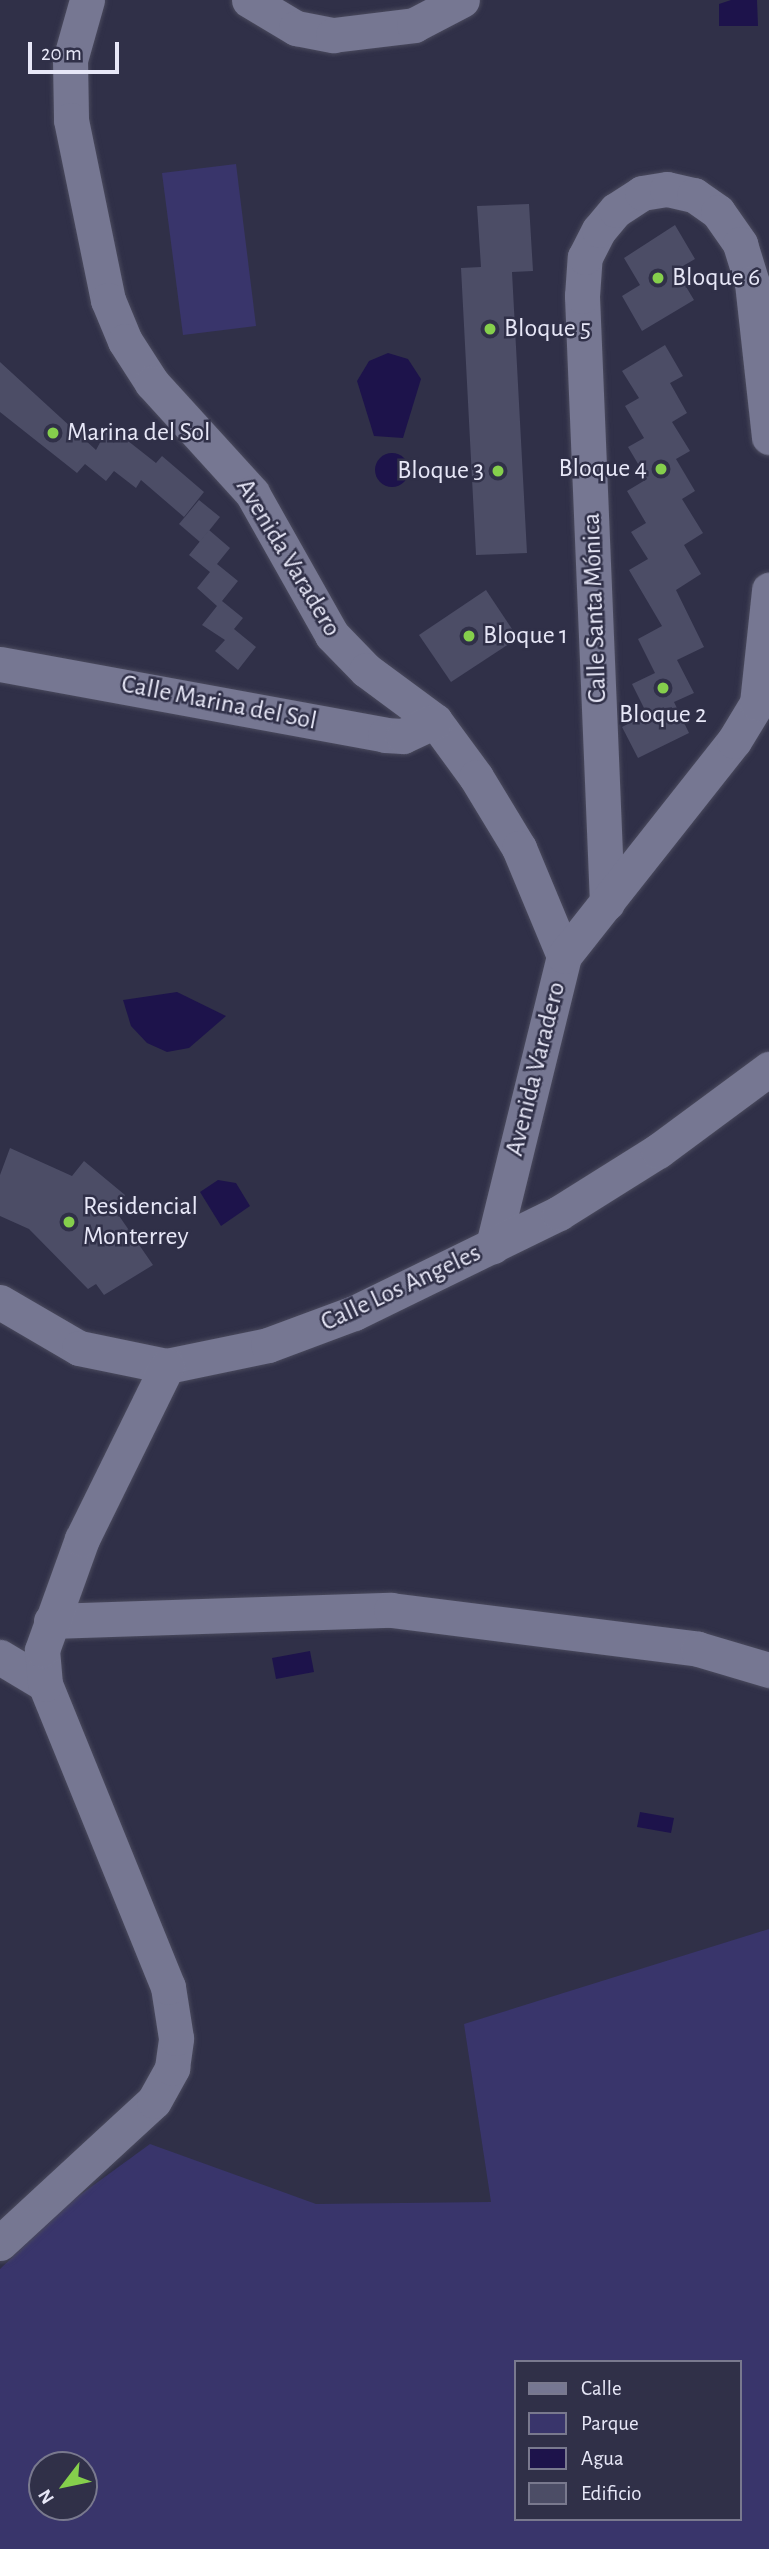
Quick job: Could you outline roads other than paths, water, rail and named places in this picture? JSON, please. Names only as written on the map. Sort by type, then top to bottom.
[{"type":"street","name":"Avenida Varadero","points":[[87,0],[70,60],[71,120],[108,300],[125,341],[152,383],[251,493],[312,603],[347,654],[435,721],[519,848],[564,956],[493,1246]]},
{"type":"street","points":[[249,0],[296,28],[333,35],[414,25],[462,0]]},
{"type":"street","name":"Calle Santa Mónica","points":[[607,903],[582,296],[585,257],[599,230],[616,210],[642,193],[667,189],[694,195],[718,212],[740,244],[752,283],[769,437]]},
{"type":"street","points":[[564,956],[734,741],[757,703],[769,590]]},
{"type":"street","name":"Calle Marina del Sol","points":[[0,664],[384,735],[403,736],[435,721]]},
{"type":"street","name":"Calle Los Angeles","points":[[0,1302],[79,1348],[167,1366],[268,1345],[354,1313],[559,1213],[647,1158],[769,1069]]},
{"type":"street","points":[[0,2244],[154,2101],[172,2068],[176,2038],[168,1987],[45,1684],[42,1650],[82,1539],[167,1366]]},
{"type":"street","points":[[51,1621],[391,1610],[698,1649],[769,1670]]},
{"type":"street","points":[[0,1657],[45,1684]]},
{"type":"water","points":[[731,0],[757,0],[758,26],[719,26],[719,4]]},
{"type":"water","points":[[388,353],[408,359],[421,379],[403,438],[374,436],[357,381],[369,361]]},
{"type":"water","points":[[392,453],[404,458],[409,470],[404,482],[392,487],[380,482],[375,470],[380,458]]},
{"type":"water","points":[[177,992],[226,1016],[189,1048],[167,1052],[147,1043],[131,1026],[123,1000]]},
{"type":"water","points":[[218,1180],[236,1183],[250,1206],[221,1226],[200,1192]]},
{"type":"water","points":[[310,1651],[314,1672],[276,1679],[272,1658]]},
{"type":"water","points":[[640,1812],[674,1818],[671,1833],[637,1827]]},
{"type":"place","name":"Bloque 6","points":[[658,278]]},
{"type":"place","name":"Bloque 5","points":[[490,329]]},
{"type":"place","name":"Marina del Sol","points":[[53,433]]},
{"type":"place","name":"Bloque 4","points":[[661,469]]},
{"type":"place","name":"Bloque 3","points":[[498,471]]},
{"type":"place","name":"Bloque 1","points":[[469,636]]},
{"type":"place","name":"Bloque 2","points":[[663,688]]},
{"type":"place","name":"Residencial Monterrey","points":[[69,1222]]}]
